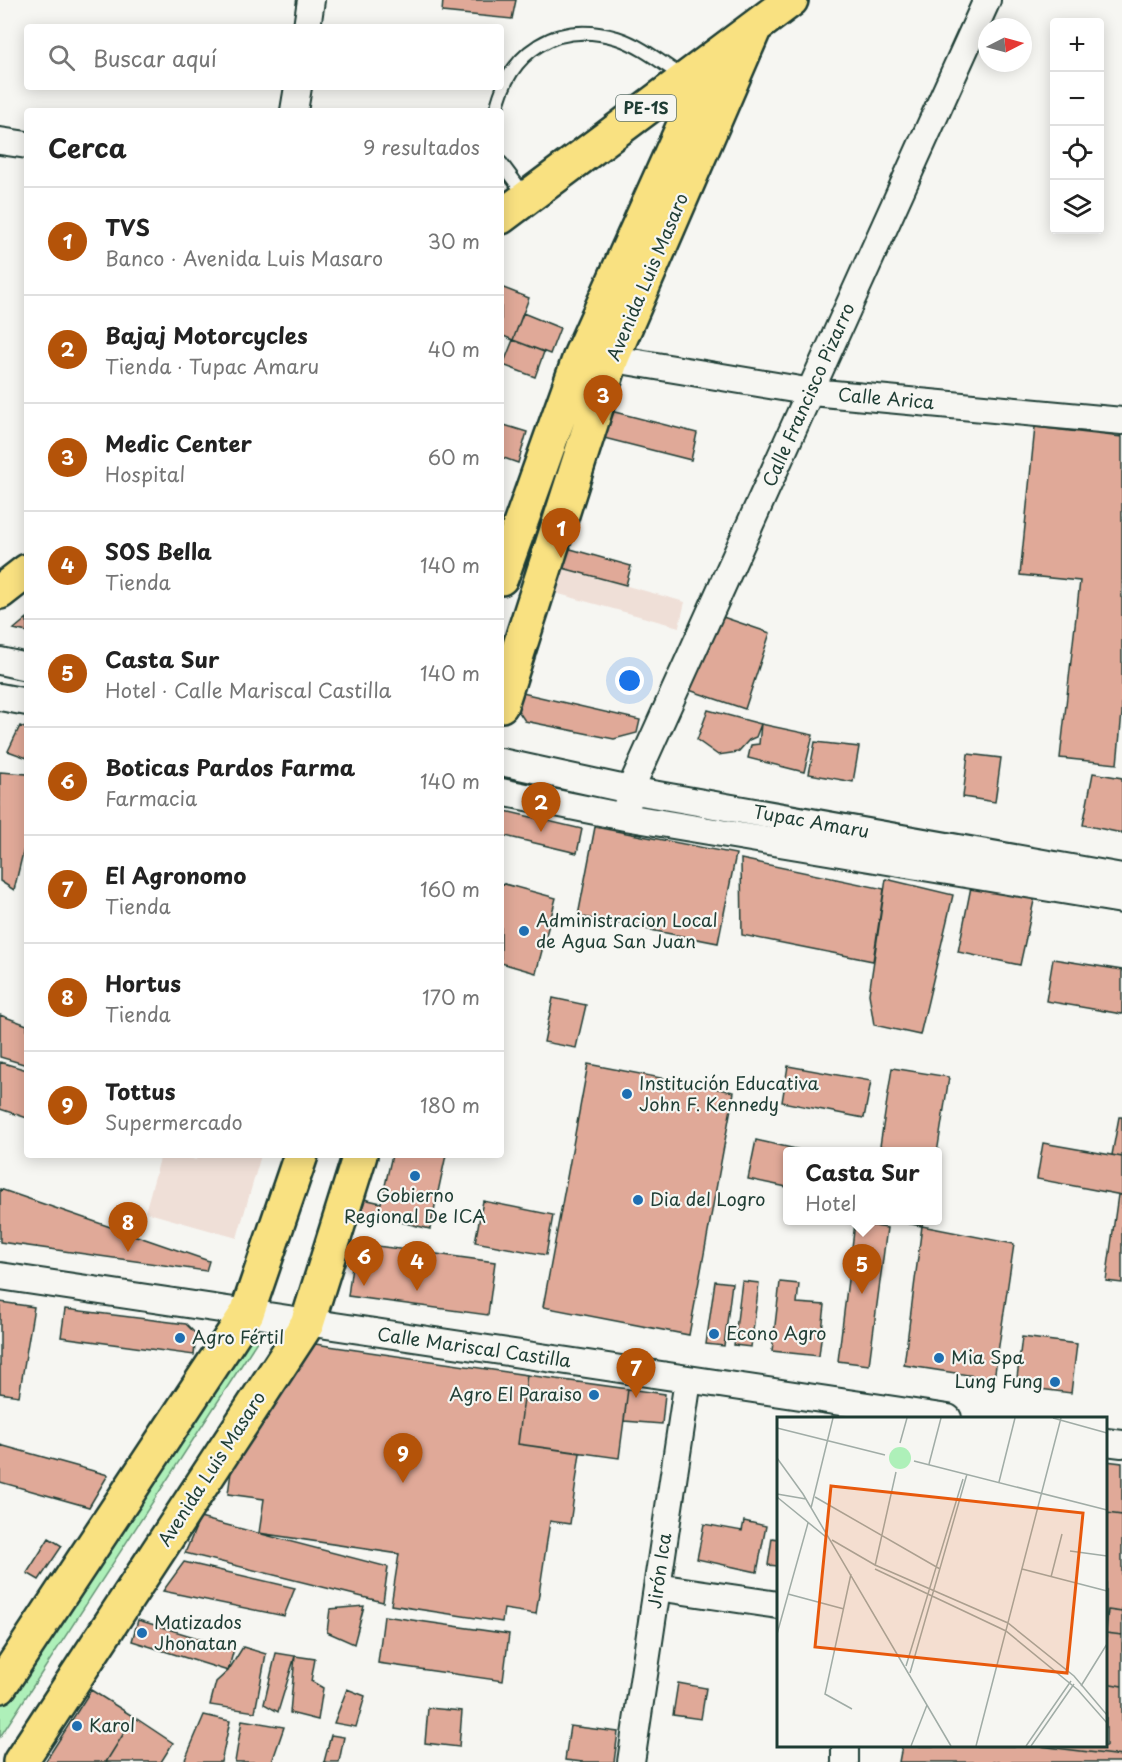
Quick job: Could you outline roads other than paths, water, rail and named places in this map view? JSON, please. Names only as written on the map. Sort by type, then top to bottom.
[{"type":"highway","name":"PE-1S","points":[[504,212],[514,197],[714,58],[763,13],[791,0]]},
{"type":"highway","name":"Avenida Luis Masaro","points":[[504,694],[596,356],[763,13]]},
{"type":"highway","name":"Avenida Luis Masaro","points":[[504,571],[596,356],[714,58]]},
{"type":"highway","points":[[0,592],[24,573]]},
{"type":"highway","points":[[0,1686],[247,1313],[300,1158]]},
{"type":"highway","name":"Avenida Luis Masaro","points":[[20,1762],[307,1324],[359,1158]]},
{"type":"street","points":[[307,24],[311,0]]},
{"type":"street","name":"Calle Francisco Pizarro","points":[[625,817],[630,790],[812,392],[987,0]]},
{"type":"street","points":[[294,108],[298,90]]},
{"type":"street","points":[[0,141],[24,145]]},
{"type":"street","name":"Calle Arica","points":[[596,356],[812,392],[1122,421]]},
{"type":"street","points":[[0,661],[24,666]]},
{"type":"street","points":[[0,697],[24,701]]},
{"type":"street","name":"Tupac Amaru","points":[[504,763],[630,790],[1122,877]]},
{"type":"street","name":"Tupac Amaru","points":[[504,793],[625,817],[1122,900]]},
{"type":"street","name":"Calle Mariscal Castilla","points":[[0,1276],[935,1417]]},
{"type":"street","name":"Jirón Ica","points":[[631,1762],[688,1380]]},
{"type":"street","points":[[1107,1442],[1122,1444]]},
{"type":"street","points":[[657,1587],[777,1605]]},
{"type":"street","points":[[844,1762],[845,1747]]},
{"type":"lane","points":[[504,88],[512,70],[533,46],[557,36],[588,34],[617,38],[646,52],[686,78]]},
{"type":"lane","points":[[497,108],[503,90]]},
{"type":"lane","points":[[504,171],[514,197]]},
{"type":"place","name":"Medic Center","points":[[603,425]]},
{"type":"place","name":"TVS","points":[[561,558]]},
{"type":"place","name":"Bajaj Motorcycles","points":[[541,832]]},
{"type":"place","name":"Administracion Local de Agua San Juan","points":[[524,931]]},
{"type":"place","name":"Institución Educativa John F. Kennedy","points":[[627,1094]]},
{"type":"place","name":"Gobierno Regional De ICA","points":[[415,1176]]},
{"type":"place","name":"Dia del Logro","points":[[638,1200]]},
{"type":"place","name":"Hortus","points":[[128,1252]]},
{"type":"place","name":"Boticas Pardos Farma","points":[[364,1286]]},
{"type":"place","name":"SOS Bella","points":[[417,1291]]},
{"type":"place","name":"Casta Sur","points":[[862,1294]]},
{"type":"place","name":"Econo Agro","points":[[714,1334]]},
{"type":"place","name":"Agro Fértil","points":[[180,1338]]},
{"type":"place","name":"Mia Spa","points":[[939,1358]]},
{"type":"place","name":"Lung Fung","points":[[1055,1382]]},
{"type":"place","name":"Agro El Paraiso","points":[[594,1395]]},
{"type":"place","name":"El Agronomo","points":[[636,1398]]},
{"type":"place","name":"Tottus","points":[[403,1483]]},
{"type":"place","name":"Matizados Jhonatan","points":[[142,1633]]},
{"type":"place","name":"Karol","points":[[77,1726]]}]
